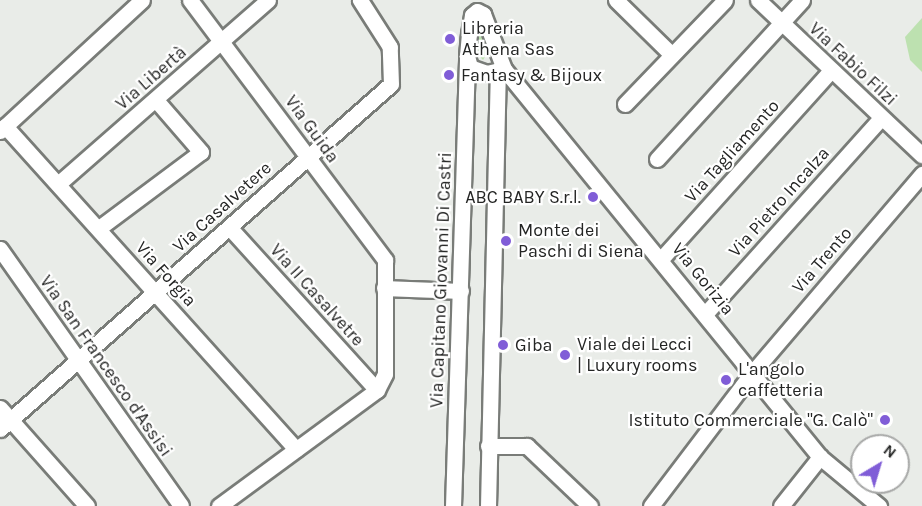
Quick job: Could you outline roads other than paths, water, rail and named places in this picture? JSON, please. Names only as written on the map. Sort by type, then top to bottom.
[{"type":"street","points":[[2,128],[142,0]]},
{"type":"street","name":"Via Guida","points":[[190,0],[223,40],[384,260],[385,374],[377,390]]},
{"type":"street","name":"Via Libertà","points":[[58,184],[268,0]]},
{"type":"street","name":"Via Casalvetere","points":[[3,419],[77,360],[391,84],[390,46],[360,0]]},
{"type":"street","points":[[616,0],[672,56]]},
{"type":"street","points":[[625,104],[724,0]]},
{"type":"street","name":"Via Fabio Filzi","points":[[758,0],[922,155]]},
{"type":"street","points":[[657,159],[802,0]]},
{"type":"street","points":[[477,6],[483,14],[501,70],[488,506]]},
{"type":"street","name":"Via Capitano Giovanni Di Castri","points":[[453,506],[467,56],[472,15],[477,6]]},
{"type":"street","points":[[467,56],[470,67],[478,71],[501,70]]},
{"type":"street","name":"Via Gorizia","points":[[501,70],[662,258],[820,457],[879,506]]},
{"type":"street","name":"Via Tagliamento","points":[[662,258],[831,70]]},
{"type":"street","points":[[99,228],[201,152],[156,100]]},
{"type":"street","name":"Via Pietro Incalza","points":[[706,313],[881,118]]},
{"type":"street","name":"Via Forgia","points":[[2,128],[99,228],[296,449]]},
{"type":"street","name":"Via Trento","points":[[651,506],[752,373],[922,174]]},
{"type":"street","name":"Via II Casalvetre","points":[[229,227],[377,390]]},
{"type":"street","name":"Via San Francesco d'Assisi","points":[[0,249],[182,506]]},
{"type":"street","points":[[384,288],[461,291]]},
{"type":"street","points":[[219,506],[377,390]]},
{"type":"street","points":[[3,419],[87,506]]},
{"type":"street","points":[[488,446],[527,446],[590,506]]},
{"type":"street","points":[[781,506],[820,457]]},
{"type":"place","name":"Libreria Athena Sas","points":[[450,39]]},
{"type":"place","name":"Fantasy & Bijoux","points":[[449,75]]},
{"type":"place","name":"ABC BABY S.r.l.","points":[[593,197]]},
{"type":"place","name":"Monte dei Paschi di Siena","points":[[506,241]]},
{"type":"place","name":"Giba","points":[[503,345]]},
{"type":"place","name":"Viale dei Lecci | Luxury rooms","points":[[565,355]]},
{"type":"place","name":"L'angolo caffetteria","points":[[726,380]]},
{"type":"place","name":"Istituto Commerciale \"G. Calò\"","points":[[885,420]]}]
